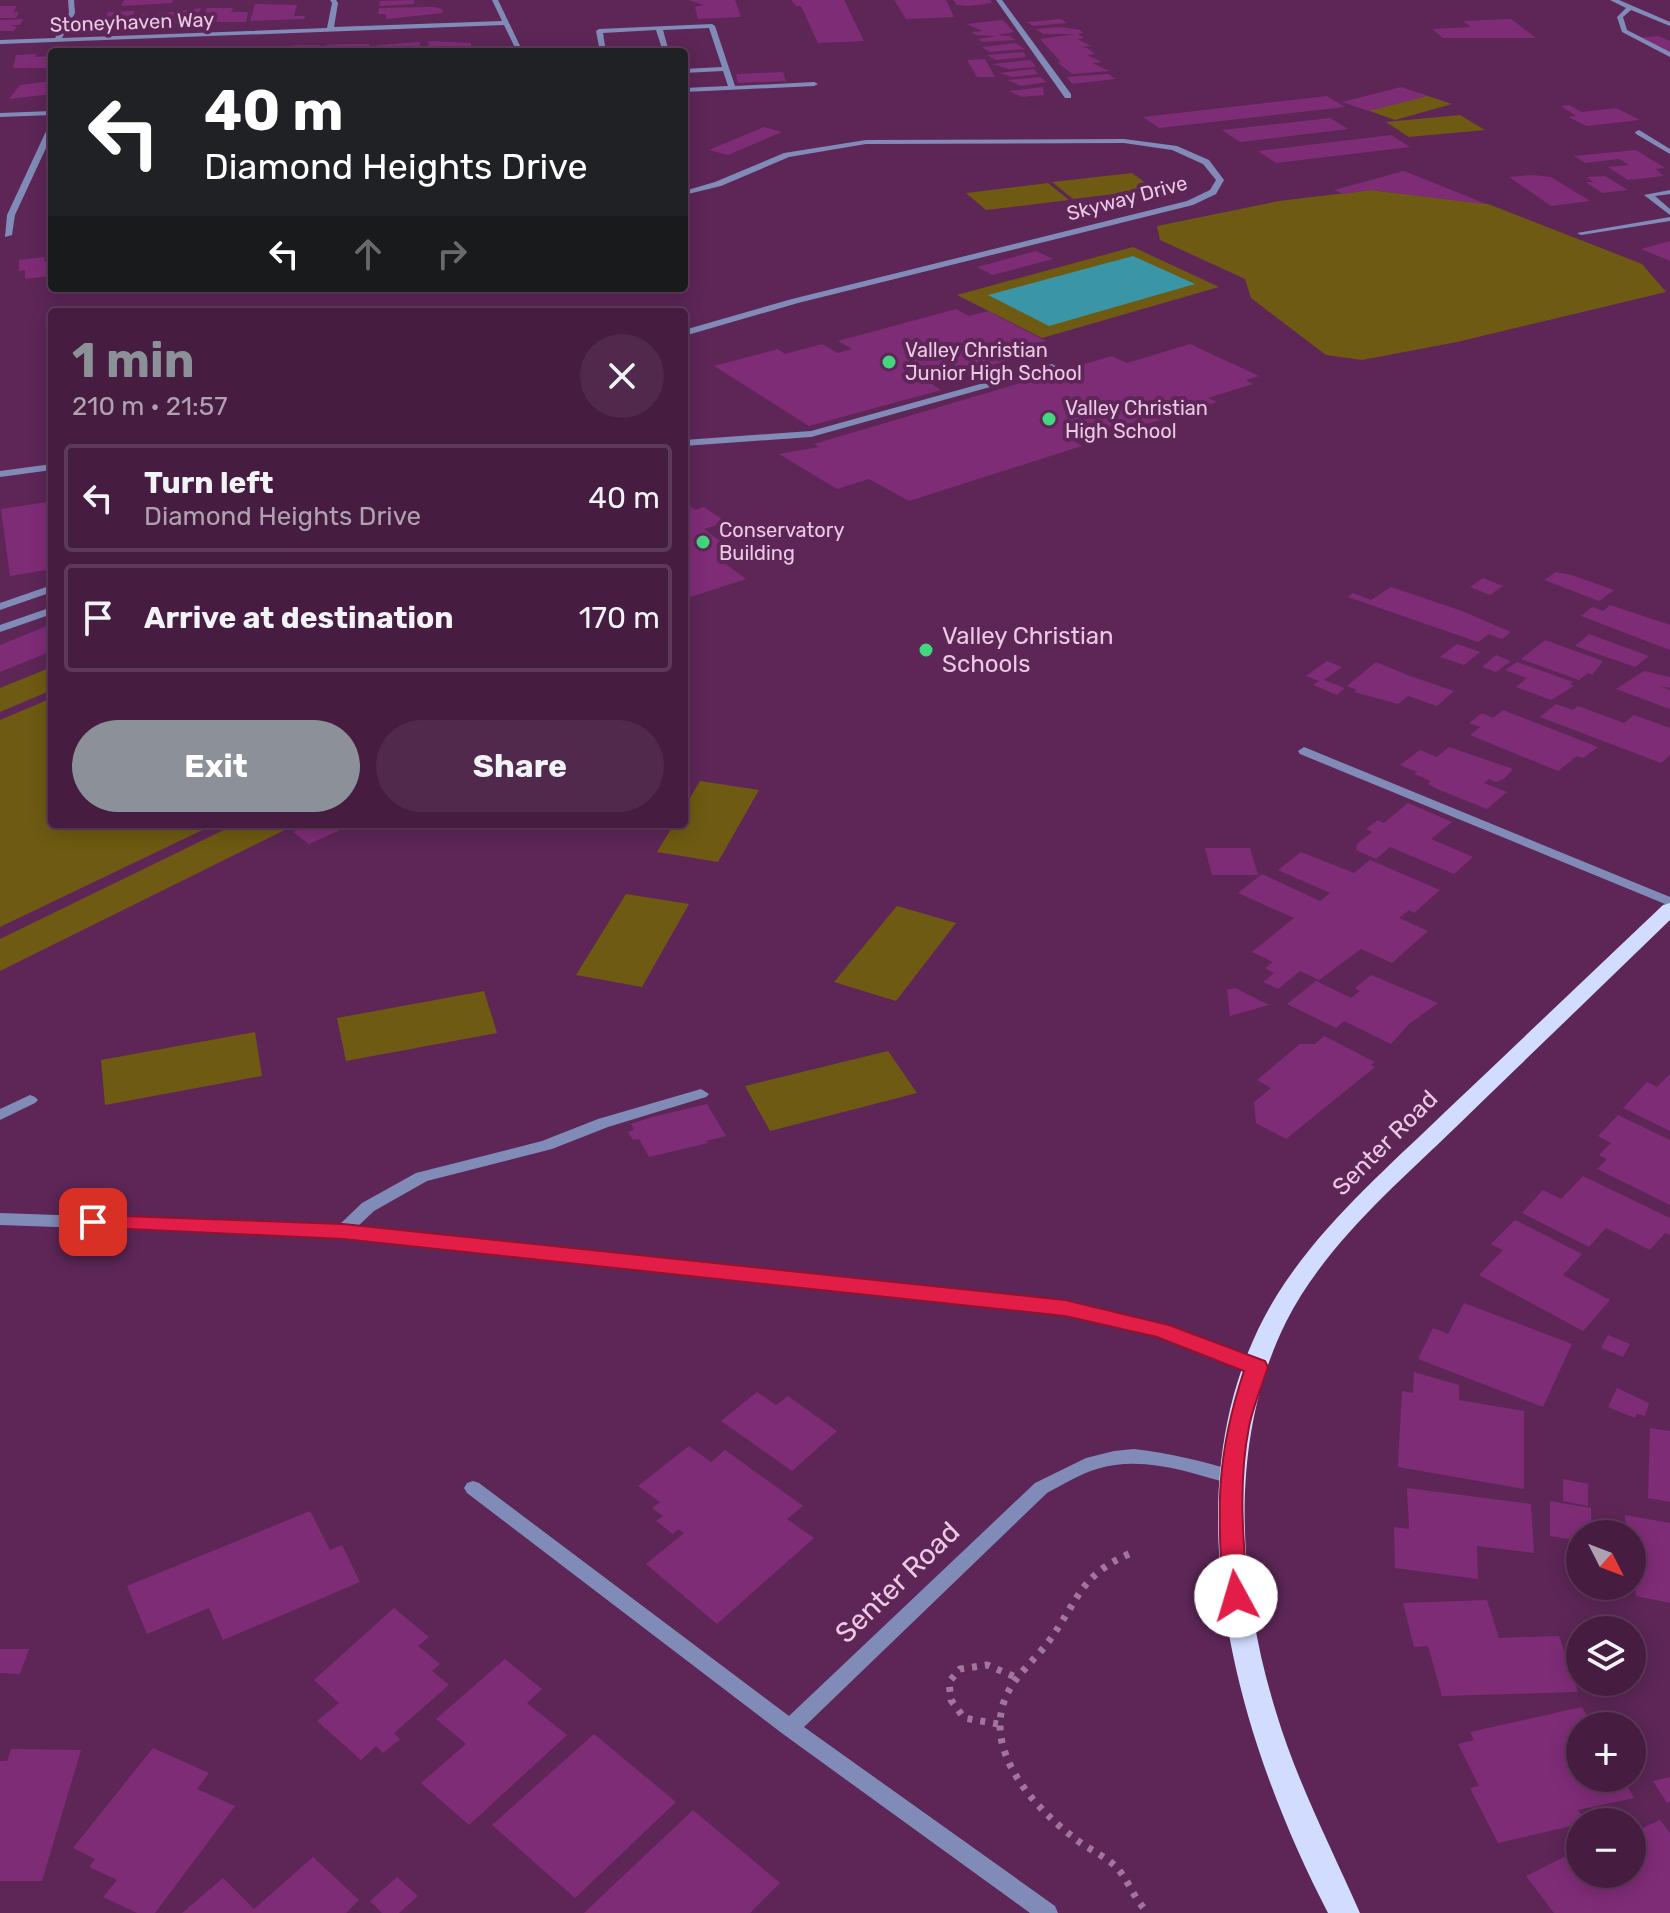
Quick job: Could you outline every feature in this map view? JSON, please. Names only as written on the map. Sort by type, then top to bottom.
[{"type":"main road","name":"Senter Road","points":[[1345,1913],[1287,1789],[1251,1674],[1232,1570],[1231,1477],[1237,1426],[1265,1341],[1294,1290],[1344,1226],[1670,909]]},
{"type":"street","points":[[57,40],[72,13],[71,0]]},
{"type":"street","points":[[330,31],[333,0]]},
{"type":"street","points":[[495,0],[518,48]]},
{"type":"street","points":[[999,0],[1068,96]]},
{"type":"street","points":[[1613,0],[1670,24]]},
{"type":"street","points":[[1629,8],[1620,17],[1624,31],[1670,55]]},
{"type":"street","name":"Stoneyhaven Way","points":[[0,42],[505,23]]},
{"type":"street","points":[[602,48],[599,31],[712,26],[732,88]]},
{"type":"street","points":[[659,28],[665,48]]},
{"type":"street","points":[[688,71],[726,69]]},
{"type":"street","points":[[688,90],[814,84]]},
{"type":"street","points":[[0,115],[48,113]]},
{"type":"street","points":[[1639,132],[1670,152]]},
{"type":"street","points":[[8,235],[11,215],[48,136]]},
{"type":"street","name":"Skyway Drive","points":[[688,192],[718,184],[787,155],[866,142],[1124,141],[1174,148],[1206,162],[1220,180],[1213,192],[1190,203],[795,301],[688,332]]},
{"type":"street","points":[[1670,192],[1648,195],[1670,213]]},
{"type":"street","points":[[1581,233],[1670,219]]},
{"type":"street","points":[[688,443],[811,434],[1052,367]]},
{"type":"street","points":[[0,474],[48,468]]},
{"type":"street","points":[[0,607],[48,589]]},
{"type":"street","points":[[0,629],[48,611]]},
{"type":"street","points":[[1304,751],[1670,902]]},
{"type":"street","points":[[343,1231],[368,1207],[422,1177],[547,1145],[603,1123],[701,1094]]},
{"type":"street","points":[[0,1115],[30,1100]]},
{"type":"street","points":[[0,1219],[343,1231],[1065,1308],[1162,1330],[1257,1367]]},
{"type":"street","name":"Senter Road","points":[[790,1728],[1041,1488],[1065,1473],[1110,1456],[1133,1453],[1231,1477]]},
{"type":"street","points":[[473,1488],[790,1728],[1047,1913]]},
{"type":"path","points":[[1129,1554],[1100,1566],[1078,1587],[1053,1635],[1004,1700],[999,1724],[1007,1761],[1032,1799],[1072,1837],[1115,1866],[1149,1913]]},
{"type":"path","points":[[999,1724],[964,1718],[947,1695],[946,1683],[955,1670],[970,1665],[986,1664],[1018,1678]]},
{"type":"shaded area","points":[[1419,93],[1452,104],[1395,120],[1361,108]]},
{"type":"shaded area","points":[[1460,115],[1485,130],[1409,137],[1386,122]]},
{"type":"shaded area","points":[[1132,173],[1154,189],[1073,199],[1052,182]]},
{"type":"shaded area","points":[[1048,183],[1069,200],[986,210],[966,193]]},
{"type":"shaded area","points":[[1371,190],[1488,204],[1642,264],[1666,292],[1457,342],[1362,360],[1326,355],[1251,298],[1245,279],[1160,240],[1157,226],[1279,201]]},
{"type":"shaded area","points":[[1133,247],[1219,287],[1042,338],[957,295]]},
{"type":"shaded area","points":[[1133,256],[1195,284],[1049,326],[988,295]]},
{"type":"shaded area","points":[[48,669],[48,692],[0,712],[0,688]]},
{"type":"shaded area","points":[[48,700],[48,828],[207,828],[0,927],[0,720]]},
{"type":"shaded area","points":[[700,781],[759,790],[718,862],[657,852],[672,828],[688,828],[688,801]]},
{"type":"shaded area","points":[[228,828],[289,828],[0,971],[0,939]]},
{"type":"shaded area","points":[[626,894],[689,904],[642,987],[576,975]]},
{"type":"shaded area","points":[[897,906],[956,923],[896,1001],[834,982]]},
{"type":"shaded area","points":[[484,991],[497,1033],[346,1061],[337,1018]]},
{"type":"shaded area","points":[[255,1032],[262,1076],[105,1105],[101,1060]]},
{"type":"shaded area","points":[[888,1051],[917,1093],[770,1131],[745,1086]]},
{"type":"building","points":[[124,0],[173,0],[172,3],[121,6]]},
{"type":"building","points":[[414,0],[414,4],[379,6],[380,1]]},
{"type":"building","points":[[688,0],[735,0],[741,17],[698,19],[695,7],[704,5]]},
{"type":"building","points":[[791,0],[844,0],[864,41],[818,43],[801,6],[796,6]]},
{"type":"building","points":[[894,0],[946,0],[954,17],[906,19]]},
{"type":"building","points":[[953,0],[990,0],[992,3],[968,6],[957,5]]},
{"type":"building","points":[[255,4],[297,5],[294,16],[305,16],[304,19],[250,21]]},
{"type":"building","points":[[0,6],[17,6],[13,12],[19,12],[16,18],[0,18]]},
{"type":"building","points":[[201,8],[196,21],[152,24],[157,14]]},
{"type":"building","points":[[207,8],[233,8],[231,12],[248,12],[246,22],[201,22]]},
{"type":"building","points":[[379,8],[442,9],[443,13],[386,19],[386,14],[378,14]]},
{"type":"building","points":[[135,11],[133,15],[150,14],[145,24],[102,23],[108,12]]},
{"type":"building","points":[[23,19],[20,25],[10,25],[17,27],[14,31],[0,31],[0,20]]},
{"type":"building","points":[[1061,19],[1067,23],[1033,26],[1027,22]]},
{"type":"building","points":[[1511,19],[1536,38],[1443,38],[1432,29],[1471,27],[1463,21]]},
{"type":"building","points":[[1003,20],[1014,32],[997,35],[1010,36],[1015,40],[982,42],[978,39],[997,36],[976,35],[972,32],[983,31],[966,24]]},
{"type":"building","points":[[1061,27],[1080,30],[1083,33],[1078,34],[1084,38],[1077,39],[1091,46],[1080,47],[1087,48],[1095,54],[1087,55],[1102,62],[1092,63],[1109,71],[1072,74],[1057,62],[1061,62],[1040,39],[1075,34],[1043,34],[1036,29]]},
{"type":"building","points":[[1658,36],[1670,41],[1670,52],[1638,38]]},
{"type":"building","points":[[428,41],[471,43],[471,48],[429,48]]},
{"type":"building","points":[[420,42],[419,48],[376,48],[377,45]]},
{"type":"building","points":[[1016,43],[1024,49],[989,52],[982,47]]},
{"type":"building","points":[[370,44],[369,48],[326,48],[326,45]]},
{"type":"building","points":[[299,45],[320,45],[319,48],[274,47]]},
{"type":"building","points":[[1024,52],[1026,57],[996,60],[987,55]]},
{"type":"building","points":[[16,55],[48,56],[48,68],[13,68]]},
{"type":"building","points":[[985,59],[995,77],[977,77],[967,60]]},
{"type":"building","points":[[1031,60],[1036,67],[1009,69],[992,64]]},
{"type":"building","points":[[1034,69],[1038,74],[1012,77],[999,73]]},
{"type":"building","points":[[783,72],[786,81],[738,83],[736,74]]},
{"type":"building","points":[[1108,74],[1116,79],[1072,84],[1067,77]]},
{"type":"building","points":[[1040,77],[1047,82],[1021,86],[1007,80]]},
{"type":"building","points":[[48,82],[48,94],[9,99],[20,85]]},
{"type":"building","points":[[1043,87],[1044,95],[1022,97],[1009,91]]},
{"type":"building","points":[[1401,87],[1428,96],[1369,111],[1342,102]]},
{"type":"building","points":[[1327,96],[1345,107],[1159,128],[1143,117]]},
{"type":"building","points":[[1569,105],[1582,112],[1616,108],[1640,120],[1587,126],[1568,117],[1576,116],[1561,106]]},
{"type":"building","points":[[1330,118],[1348,129],[1240,142],[1222,130]]},
{"type":"building","points":[[764,127],[782,132],[728,155],[709,150]]},
{"type":"building","points":[[1391,135],[1410,147],[1276,163],[1258,151]]},
{"type":"building","points":[[1636,150],[1665,168],[1655,169],[1664,176],[1628,180],[1608,167],[1629,165],[1619,159],[1585,163],[1574,156]]},
{"type":"building","points":[[1404,171],[1484,204],[1371,190],[1344,194],[1334,190]]},
{"type":"building","points":[[1605,176],[1628,190],[1602,193],[1586,182],[1593,182],[1587,177]]},
{"type":"building","points":[[1509,177],[1551,177],[1590,201],[1551,206]]},
{"type":"building","points":[[1670,241],[1670,261],[1641,249]]},
{"type":"building","points":[[1036,251],[1053,259],[993,275],[977,267]]},
{"type":"building","points":[[44,257],[45,262],[48,262],[48,276],[25,279],[25,270],[19,271],[19,260]]},
{"type":"building","points":[[956,309],[969,316],[988,311],[1046,341],[1027,346],[1038,352],[930,383],[941,390],[809,426],[714,366],[778,349],[785,354],[822,344],[838,353],[852,349],[838,341]]},
{"type":"building","points":[[1190,344],[1259,376],[1246,380],[1253,384],[1208,398],[1217,402],[1128,430],[1122,427],[1075,442],[1082,446],[909,501],[869,479],[837,489],[779,454],[819,447],[814,444],[1112,356],[1127,363]]},
{"type":"building","points":[[47,502],[48,570],[10,576],[1,509]]},
{"type":"building","name":"Conservatory Building","points":[[688,505],[695,510],[704,507],[726,522],[704,529],[739,555],[720,560],[746,579],[688,598]]},
{"type":"building","points":[[1556,572],[1614,590],[1599,601],[1544,580]]},
{"type":"building","points":[[1483,578],[1503,586],[1490,595],[1470,587]]},
{"type":"building","points":[[1391,587],[1462,611],[1511,632],[1502,639],[1489,634],[1478,642],[1348,597],[1353,593],[1371,600]]},
{"type":"building","points":[[1610,605],[1670,625],[1670,650],[1581,616],[1592,607],[1603,611]]},
{"type":"building","points":[[48,626],[48,653],[0,672],[0,645]]},
{"type":"building","points":[[1589,634],[1649,656],[1635,667],[1575,646]]},
{"type":"building","points":[[1545,640],[1603,661],[1592,675],[1588,673],[1579,680],[1521,659]]},
{"type":"building","points":[[1457,644],[1480,652],[1464,665],[1440,657]]},
{"type":"building","points":[[1496,655],[1511,661],[1496,672],[1482,667]]},
{"type":"building","points":[[1327,661],[1342,667],[1324,680],[1345,688],[1337,695],[1313,685],[1319,681],[1306,676]]},
{"type":"building","points":[[1376,662],[1454,691],[1437,706],[1408,696],[1398,704],[1354,692],[1357,690],[1347,686]]},
{"type":"building","points":[[1517,662],[1573,682],[1570,684],[1574,686],[1551,700],[1516,687],[1527,678],[1505,670]]},
{"type":"building","points":[[1644,671],[1670,677],[1670,688],[1659,686],[1670,690],[1670,709],[1616,689]]},
{"type":"building","points":[[1556,704],[1573,710],[1578,706],[1624,723],[1634,715],[1670,728],[1670,755],[1661,763],[1540,717]]},
{"type":"building","points":[[1503,710],[1598,747],[1583,758],[1577,756],[1558,771],[1470,735],[1480,727],[1469,723],[1482,713],[1493,718]]},
{"type":"building","points":[[1449,747],[1513,769],[1504,779],[1496,782],[1489,779],[1484,783],[1507,792],[1487,809],[1437,789],[1428,784],[1431,781],[1400,765],[1420,750],[1437,757]]},
{"type":"building","points":[[1408,803],[1452,822],[1431,839],[1473,857],[1454,874],[1390,847],[1376,859],[1356,850],[1357,844],[1372,832],[1366,829],[1378,820],[1384,823]]},
{"type":"building","points":[[302,828],[345,828],[309,844],[293,832]]},
{"type":"building","points":[[1205,848],[1250,848],[1258,875],[1212,875]]},
{"type":"building","points":[[1301,852],[1354,873],[1370,860],[1440,890],[1414,913],[1409,910],[1399,918],[1428,931],[1392,963],[1361,949],[1319,980],[1300,971],[1278,989],[1263,982],[1274,973],[1265,968],[1273,962],[1252,952],[1294,918],[1238,893],[1262,874],[1320,901],[1330,893],[1278,870]]},
{"type":"building","points":[[1371,975],[1438,1003],[1409,1024],[1391,1044],[1344,1021],[1336,1028],[1287,1004],[1316,981],[1351,998],[1360,991],[1355,988]]},
{"type":"building","points":[[1235,988],[1269,1005],[1230,1016],[1227,990]]},
{"type":"building","points":[[1324,1036],[1375,1062],[1371,1065],[1375,1067],[1286,1139],[1256,1123],[1254,1102],[1271,1088],[1257,1080],[1300,1044],[1315,1044]]},
{"type":"building","points":[[1670,1074],[1670,1131],[1623,1108],[1647,1082],[1657,1087]]},
{"type":"building","points":[[707,1104],[726,1136],[649,1157],[639,1139],[633,1140],[628,1132],[634,1130],[631,1124]]},
{"type":"building","points":[[1618,1115],[1670,1140],[1670,1205],[1597,1169],[1607,1159],[1599,1155],[1611,1143],[1598,1136]]},
{"type":"building","points":[[1583,1176],[1670,1218],[1670,1235],[1665,1233],[1650,1250],[1606,1228],[1589,1247],[1522,1213],[1543,1190],[1561,1199]]},
{"type":"building","points":[[1515,1220],[1582,1254],[1563,1275],[1610,1300],[1583,1331],[1479,1275],[1503,1250],[1491,1244]]},
{"type":"building","points":[[1464,1303],[1572,1344],[1543,1407],[1418,1359],[1433,1328],[1448,1334]]},
{"type":"building","points":[[1608,1335],[1630,1344],[1623,1357],[1601,1348]]},
{"type":"building","points":[[1414,1372],[1459,1385],[1459,1400],[1524,1411],[1524,1489],[1398,1467],[1402,1391],[1413,1393]]},
{"type":"building","points":[[1617,1388],[1649,1403],[1645,1416],[1637,1414],[1635,1418],[1608,1407]]},
{"type":"building","points":[[757,1392],[776,1405],[788,1396],[837,1431],[792,1471],[721,1421]]},
{"type":"building","points":[[1650,1428],[1670,1431],[1670,1502],[1648,1498]]},
{"type":"building","points":[[689,1446],[711,1462],[725,1450],[803,1506],[787,1519],[814,1538],[717,1624],[646,1564],[684,1533],[678,1529],[673,1534],[656,1521],[663,1516],[652,1508],[660,1502],[638,1486]]},
{"type":"building","points":[[1563,1479],[1588,1484],[1588,1506],[1563,1501]]},
{"type":"building","points":[[1407,1488],[1531,1504],[1534,1553],[1477,1546],[1478,1579],[1395,1568],[1394,1527],[1409,1529]]},
{"type":"building","points":[[1550,1501],[1591,1508],[1591,1520],[1566,1520],[1566,1539],[1550,1536]]},
{"type":"building","points":[[310,1511],[330,1550],[342,1545],[360,1582],[223,1640],[209,1608],[147,1634],[127,1586]]},
{"type":"building","points":[[1625,1515],[1670,1523],[1670,1603],[1646,1598],[1646,1520],[1625,1520]]},
{"type":"building","points":[[1487,1600],[1499,1638],[1559,1636],[1566,1657],[1566,1692],[1442,1696],[1428,1646],[1414,1647],[1403,1603]]},
{"type":"building","points":[[394,1608],[429,1637],[418,1646],[440,1664],[432,1671],[449,1685],[394,1733],[400,1739],[383,1753],[376,1746],[361,1760],[317,1721],[339,1703],[314,1680]]},
{"type":"building","points":[[0,1649],[29,1649],[20,1674],[0,1673]]},
{"type":"building","points":[[505,1659],[542,1689],[527,1703],[567,1735],[469,1825],[421,1783],[466,1744],[436,1719]]},
{"type":"building","points":[[1582,1707],[1585,1712],[1566,1712],[1566,1792],[1631,1792],[1634,1798],[1587,1808],[1566,1808],[1566,1827],[1498,1843],[1470,1788],[1479,1786],[1458,1744],[1474,1740],[1470,1732]]},
{"type":"building","points":[[594,1734],[676,1802],[575,1898],[492,1825]]},
{"type":"building","points":[[153,1748],[209,1773],[197,1789],[235,1806],[155,1913],[137,1913],[103,1897],[117,1880],[89,1867],[95,1859],[73,1848]]},
{"type":"building","points":[[11,1749],[81,1750],[42,1881],[0,1881],[0,1761],[7,1761]]},
{"type":"building","points":[[1670,1777],[1670,1802],[1667,1803],[1653,1781]]},
{"type":"building","points":[[693,1810],[780,1883],[750,1913],[584,1913]]},
{"type":"building","points":[[1660,1820],[1670,1833],[1670,1913],[1554,1913],[1526,1876],[1566,1856],[1566,1888],[1646,1888],[1646,1826]]},
{"type":"building","points":[[313,1857],[359,1900],[346,1913],[182,1913],[223,1878],[254,1909]]},
{"type":"building","points":[[397,1877],[418,1896],[399,1913],[382,1913],[370,1901]]},
{"type":"place","name":"Valley Christian Junior High School","points":[[889,362]]},
{"type":"place","name":"Valley Christian High School","points":[[1049,419]]},
{"type":"place","name":"Conservatory Building","points":[[703,542]]},
{"type":"place","name":"Valley Christian Schools","points":[[926,650]]},
{"type":"route","points":[[93,1222],[343,1231],[1065,1308],[1125,1319],[1162,1330],[1257,1367],[1237,1426],[1231,1477],[1230,1525],[1236,1596]]}]
